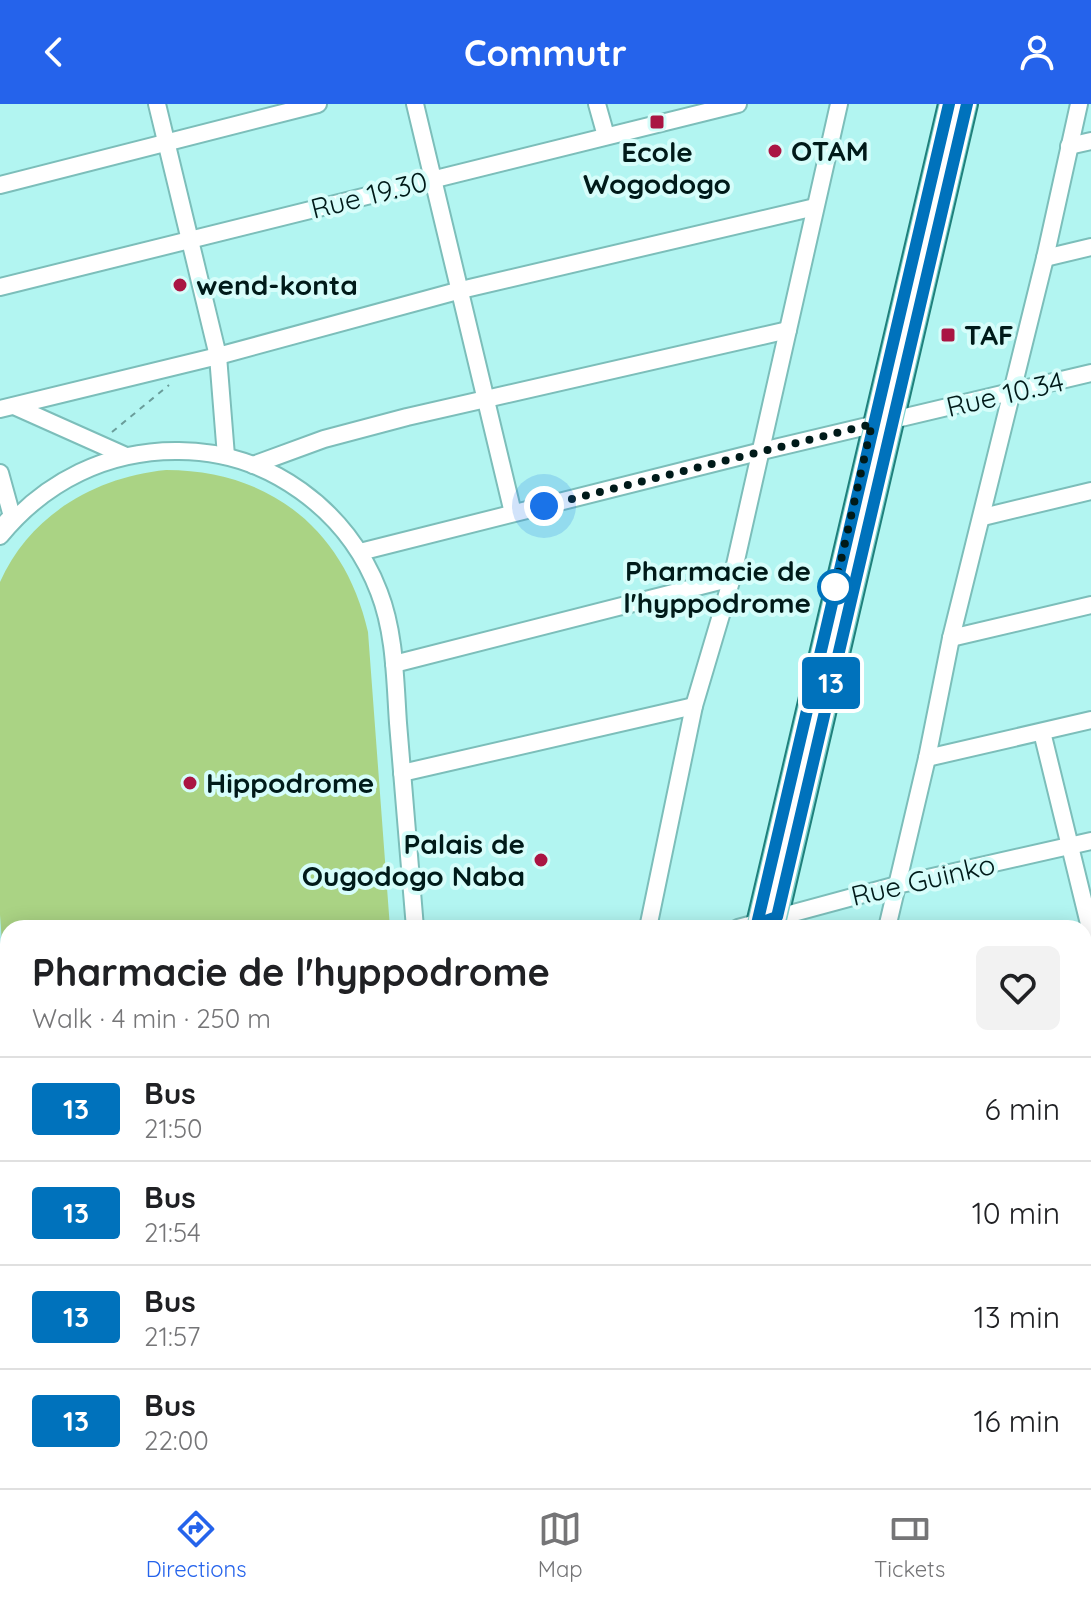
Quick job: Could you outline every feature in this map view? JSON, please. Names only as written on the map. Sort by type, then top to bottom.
[{"type":"main road","points":[[762,920],[872,424],[949,104]]},
{"type":"main road","points":[[762,920],[894,419],[967,104]]},
{"type":"street","points":[[157,104],[218,356],[226,456]]},
{"type":"street","points":[[0,185],[318,104]]},
{"type":"street","points":[[415,104],[513,513]]},
{"type":"street","points":[[597,104],[606,136]]},
{"type":"street","name":"Rue 19.30","points":[[0,287],[738,104]]},
{"type":"street","points":[[650,920],[694,706],[732,578],[839,104]]},
{"type":"street","points":[[889,920],[951,638],[983,517],[1079,104]]},
{"type":"street","points":[[1069,146],[1091,141]]},
{"type":"street","points":[[7,407],[218,356],[461,290],[815,207]]},
{"type":"street","points":[[1045,258],[1091,247]]},
{"type":"street","points":[[253,465],[324,439],[788,330]]},
{"type":"street","name":"Rue 10.34","points":[[360,552],[872,424],[1091,373]]},
{"type":"street","points":[[7,407],[126,456]]},
{"type":"street","points":[[6,521],[59,482],[98,464],[126,456],[183,451],[226,456],[253,465],[285,480],[320,506],[360,552],[387,614],[394,664],[414,920]]},
{"type":"street","points":[[0,473],[6,521],[0,536]]},
{"type":"street","points":[[983,517],[1091,491]]},
{"type":"street","points":[[394,664],[732,578]]},
{"type":"street","points":[[951,638],[1091,605]]},
{"type":"street","points":[[402,773],[694,706]]},
{"type":"street","points":[[927,758],[1091,720]]},
{"type":"street","points":[[1042,732],[1088,920]]},
{"type":"street","name":"Rue Guinko","points":[[778,920],[897,885],[1091,841]]},
{"type":"path","points":[[96,445],[175,380]]},
{"type":"green space","name":"Hippodrome","points":[[166,470],[204,473],[238,481],[270,494],[297,513],[321,536],[341,564],[357,596],[368,632],[389,920],[0,920],[0,582],[13,558],[47,519],[90,491],[140,474]]},
{"type":"bus line","name":"13","points":[[758,920],[949,104]]},
{"type":"bus line","name":"13","points":[[768,920],[777,917],[967,104]]},
{"type":"place","name":"Ecole Wogodogo","points":[[657,122]]},
{"type":"place","name":"OTAM","points":[[775,151]]},
{"type":"place","name":"wend-konta","points":[[180,285]]},
{"type":"place","name":"TAF","points":[[948,335]]},
{"type":"place","name":"Pharmacie de l'hyppodrome","points":[[835,587]]},
{"type":"place","name":"Hippodrome","points":[[190,783]]},
{"type":"place","name":"Palais de Ougodogo Naba","points":[[541,860]]},
{"type":"route","points":[[544,506],[872,424],[835,587]]}]
